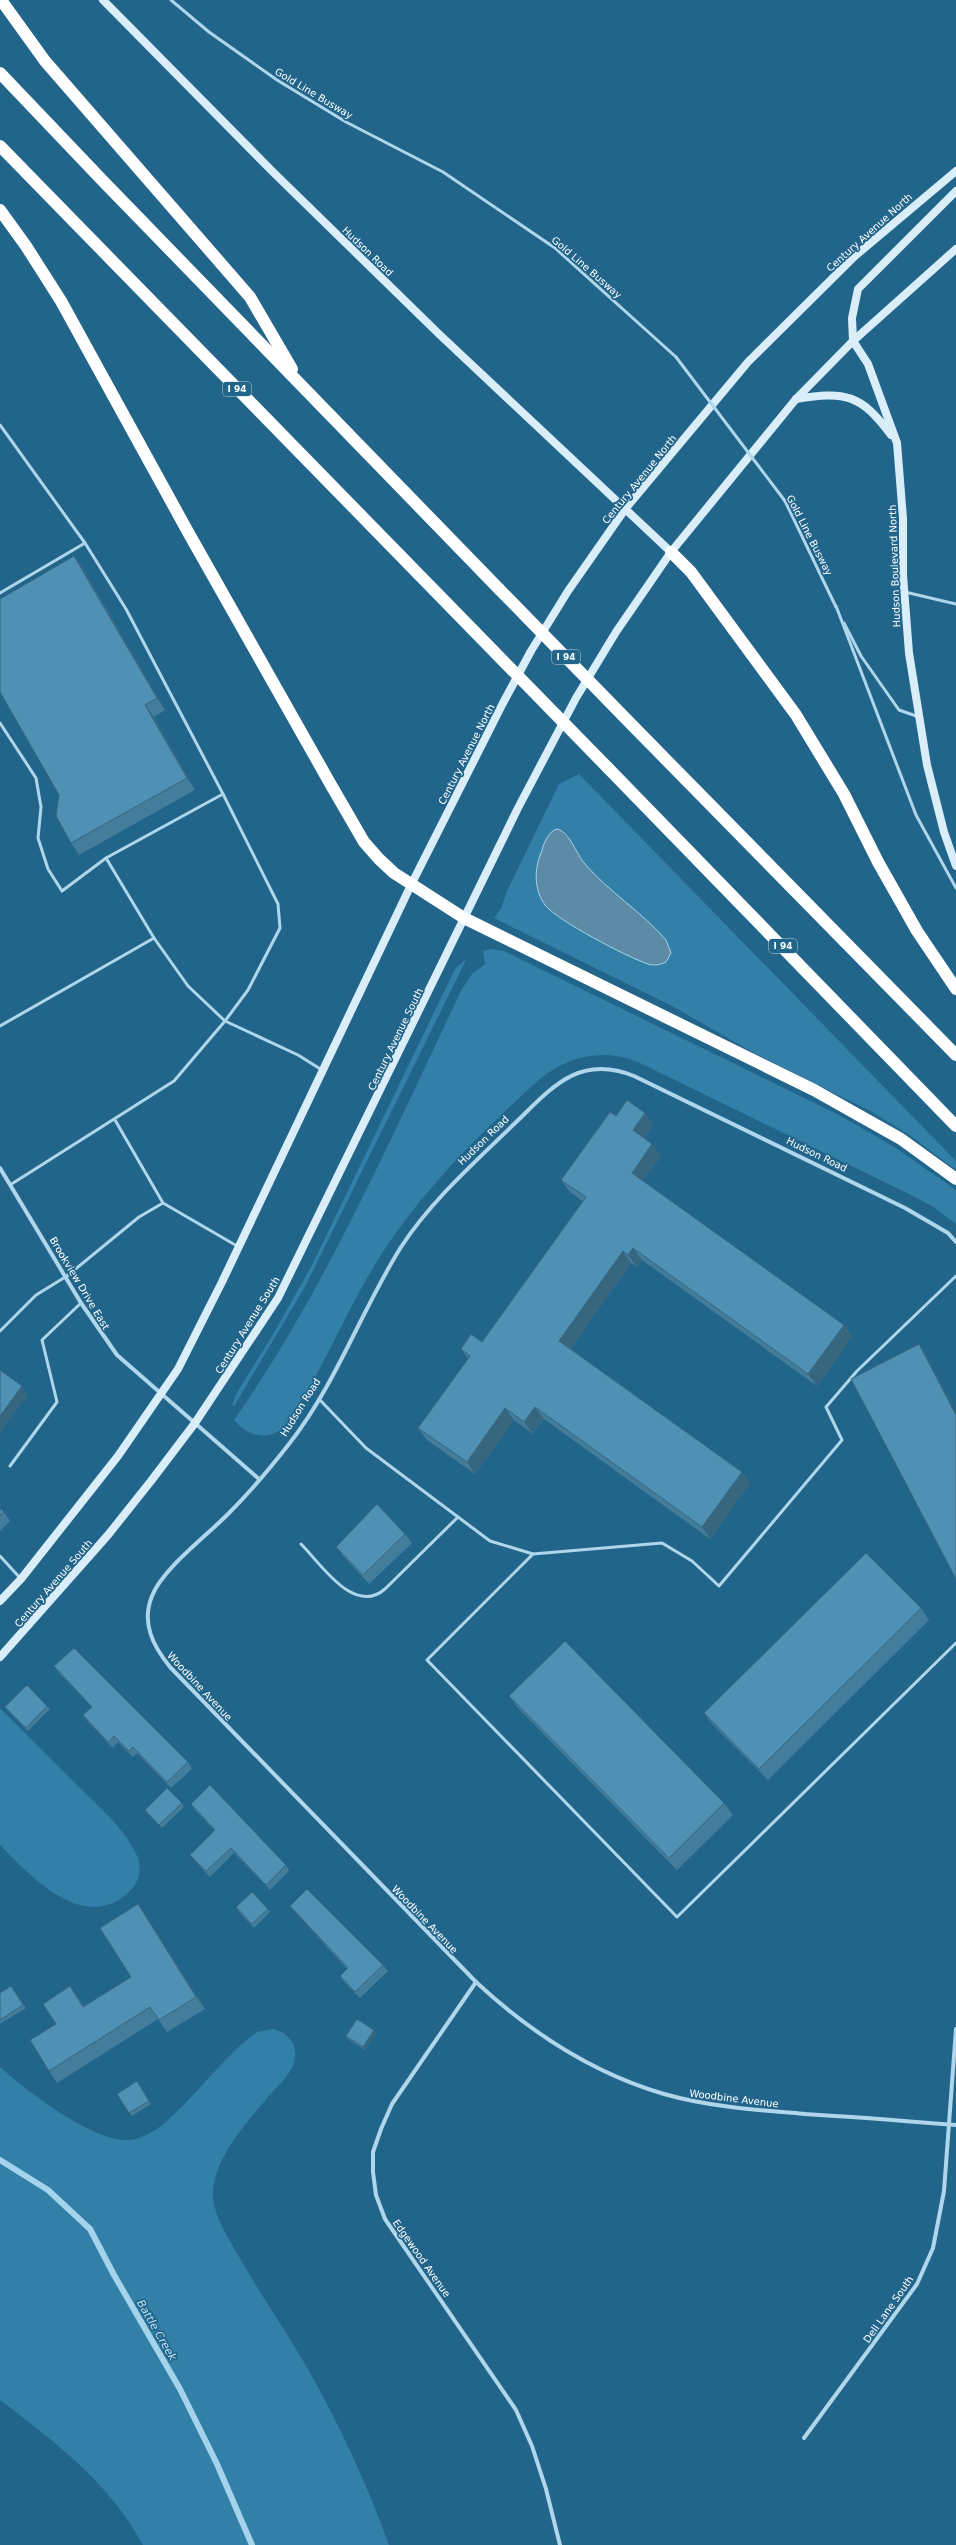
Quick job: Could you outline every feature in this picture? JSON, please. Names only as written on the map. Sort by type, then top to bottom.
[{"type":"highway","points":[[1,0],[45,61],[250,297],[301,386]]},
{"type":"highway","name":"I 94","points":[[0,73],[301,386],[956,1055]]},
{"type":"highway","name":"I 94","points":[[0,146],[956,1126]]},
{"type":"highway","points":[[0,210],[26,246],[61,302],[188,532],[354,826],[379,859],[411,885],[464,918],[814,1090],[900,1139],[956,1179]]},
{"type":"highway","points":[[671,552],[691,572],[796,715],[844,794],[878,862],[917,931],[956,989]]},
{"type":"main road","name":"Hudson Road","points":[[103,0],[273,172],[440,335],[626,508],[671,552]]},
{"type":"main road","name":"Century Avenue North","points":[[411,885],[531,651],[626,508],[748,362],[855,256],[956,171]]},
{"type":"main road","points":[[853,341],[852,318],[858,289],[956,191]]},
{"type":"main road","points":[[464,918],[518,808],[576,698],[616,632],[671,552],[796,399],[853,341],[956,249]]},
{"type":"main road","name":"Hudson Boulevard North","points":[[853,341],[868,364],[897,443],[903,518],[904,591],[909,653],[918,717],[944,832],[956,866]]},
{"type":"main road","points":[[796,399],[826,394],[847,397],[862,404],[878,417],[897,443]]},
{"type":"main road","points":[[0,1601],[21,1579],[118,1456],[162,1395],[178,1368],[239,1247],[411,885]]},
{"type":"main road","name":"Century Avenue South","points":[[0,1657],[108,1535],[195,1423],[278,1298],[464,918]]},
{"type":"street","name":"Hudson Road","points":[[259,1479],[290,1443],[319,1399],[383,1278],[415,1227],[462,1174],[541,1098],[565,1078],[584,1070],[609,1068],[634,1076],[906,1208],[948,1233],[956,1242]]},
{"type":"street","name":"Brookview Drive East","points":[[0,1168],[67,1276],[81,1303],[117,1356],[162,1395]]},
{"type":"street","points":[[162,1395],[259,1479]]},
{"type":"street","name":"Woodbine Avenue","points":[[259,1479],[234,1508],[173,1567],[156,1588],[147,1616],[153,1643],[170,1667],[476,1982],[511,2014],[561,2049],[615,2076],[664,2094],[704,2103],[746,2109],[956,2125]]},
{"type":"street","name":"Edgewood Avenue","points":[[476,1982],[392,2104],[373,2152],[373,2172],[376,2195],[385,2219],[516,2410],[532,2446],[546,2489],[560,2545]]},
{"type":"street","name":"Dell Lane South","points":[[804,2438],[917,2284],[933,2248],[939,2220],[949,2124],[956,2029]]},
{"type":"lane","name":"Gold Line Busway","points":[[171,0],[209,32],[277,80],[346,122],[443,172],[555,248],[676,357],[785,501],[861,656],[900,710],[918,717]]},
{"type":"lane","points":[[0,425],[85,544],[126,609],[223,794],[278,904],[280,928],[248,990],[226,1021],[174,1081],[115,1120],[10,1185]]},
{"type":"lane","points":[[0,593],[85,544]]},
{"type":"lane","points":[[904,591],[956,604]]},
{"type":"lane","name":"Gold Line Busway","points":[[836,606],[916,815],[956,888]]},
{"type":"lane","points":[[0,723],[36,778],[41,807],[38,838],[48,869],[62,891],[106,858],[223,794]]},
{"type":"lane","points":[[106,858],[154,938],[188,986],[226,1021],[298,1055],[323,1071]]},
{"type":"lane","points":[[0,1026],[154,938]]},
{"type":"lane","points":[[115,1120],[163,1203],[239,1247]]},
{"type":"lane","points":[[0,1331],[36,1296],[67,1276],[139,1217],[163,1203]]},
{"type":"lane","points":[[319,1399],[366,1448],[490,1541],[533,1554],[662,1543],[692,1561],[719,1586],[842,1440],[826,1407],[857,1371],[956,1276]]},
{"type":"lane","points":[[10,1466],[57,1402],[42,1340],[81,1303]]},
{"type":"lane","points":[[301,1544],[344,1588],[357,1596],[370,1596],[385,1589],[458,1517]]},
{"type":"lane","points":[[533,1554],[427,1660],[676,1917],[956,1643]]},
{"type":"lane","points":[[0,1556],[21,1579]]},
{"type":"shaded area","points":[[579,774],[956,1161],[956,1170],[911,1136],[872,1112],[754,1053],[674,1007],[494,918],[501,908],[507,891],[559,784]]},
{"type":"shaded area","points":[[557,829],[566,834],[582,860],[594,874],[647,920],[666,940],[671,953],[666,962],[657,965],[650,965],[625,954],[577,929],[552,912],[545,905],[541,899],[537,886],[537,866],[546,839]]},
{"type":"shaded area","points":[[492,949],[504,951],[839,1115],[896,1148],[956,1190],[956,1224],[932,1206],[909,1194],[640,1063],[627,1058],[601,1055],[576,1059],[552,1070],[541,1078],[473,1142],[431,1188],[393,1237],[376,1263],[310,1386],[285,1425],[279,1431],[266,1436],[245,1430],[234,1420],[268,1369],[329,1264],[384,1154],[462,989],[472,974],[485,964],[483,951]]},
{"type":"shaded area","points":[[467,958],[306,1285],[234,1406],[232,1405],[238,1391],[275,1331],[312,1265],[455,969]]},
{"type":"shaded area","points":[[0,1708],[111,1819],[127,1838],[133,1848],[138,1858],[140,1867],[138,1880],[130,1891],[113,1903],[95,1907],[77,1904],[60,1896],[27,1872],[0,1845]]},
{"type":"shaded area","points":[[273,2029],[284,2034],[292,2042],[295,2053],[293,2065],[285,2078],[241,2130],[224,2157],[214,2184],[214,2205],[221,2224],[231,2242],[308,2369],[331,2412],[362,2478],[389,2545],[143,2545],[130,2523],[97,2483],[60,2448],[0,2400],[0,2067],[41,2100],[76,2123],[110,2138],[130,2140],[144,2136],[161,2126],[184,2105],[237,2048],[257,2032]]},
{"type":"building","points":[[74,556],[157,698],[145,705],[187,778],[71,843],[56,816],[59,795],[0,692],[0,599]]},
{"type":"building","points":[[627,1100],[645,1113],[633,1130],[652,1144],[632,1173],[844,1325],[808,1374],[633,1248],[628,1255],[623,1251],[559,1341],[742,1472],[702,1527],[535,1407],[524,1422],[505,1408],[467,1462],[418,1428],[470,1356],[461,1349],[471,1334],[482,1342],[586,1197],[561,1180],[610,1112],[616,1116]]},
{"type":"building","points":[[919,1344],[956,1415],[956,1579],[851,1379]]},
{"type":"building","points":[[0,1370],[22,1386],[0,1416]]},
{"type":"building","points":[[377,1504],[405,1534],[363,1575],[336,1547]]},
{"type":"building","points":[[0,1508],[4,1512],[0,1516]]},
{"type":"building","points":[[866,1553],[921,1608],[759,1769],[704,1713]]},
{"type":"building","points":[[565,1641],[724,1803],[669,1858],[509,1696]]},
{"type":"building","points":[[74,1648],[188,1762],[167,1782],[133,1747],[129,1751],[114,1736],[108,1742],[83,1715],[92,1707],[54,1666]]},
{"type":"building","points":[[27,1685],[47,1706],[26,1728],[5,1707]]},
{"type":"building","points":[[210,1785],[286,1865],[266,1885],[231,1848],[206,1871],[190,1855],[215,1830],[191,1804]]},
{"type":"building","points":[[167,1788],[182,1803],[159,1825],[145,1810]]},
{"type":"building","points":[[307,1889],[383,1965],[355,1992],[340,1976],[348,1968],[290,1906]]},
{"type":"building","points":[[252,1892],[268,1909],[252,1924],[236,1907]]},
{"type":"building","points":[[138,1904],[196,1997],[159,2020],[150,2007],[49,2071],[30,2040],[56,2024],[43,2004],[70,1986],[83,2007],[131,1977],[100,1928]]},
{"type":"building","points":[[11,1986],[23,2005],[0,2020],[0,1993]]},
{"type":"building","points":[[357,2019],[374,2030],[363,2047],[346,2036]]},
{"type":"building","points":[[137,2081],[149,2101],[129,2113],[117,2094]]},
{"type":"waterway","name":"Battle Creek","points":[[0,2160],[48,2190],[90,2229],[114,2275],[180,2389],[217,2464],[252,2545]]}]
